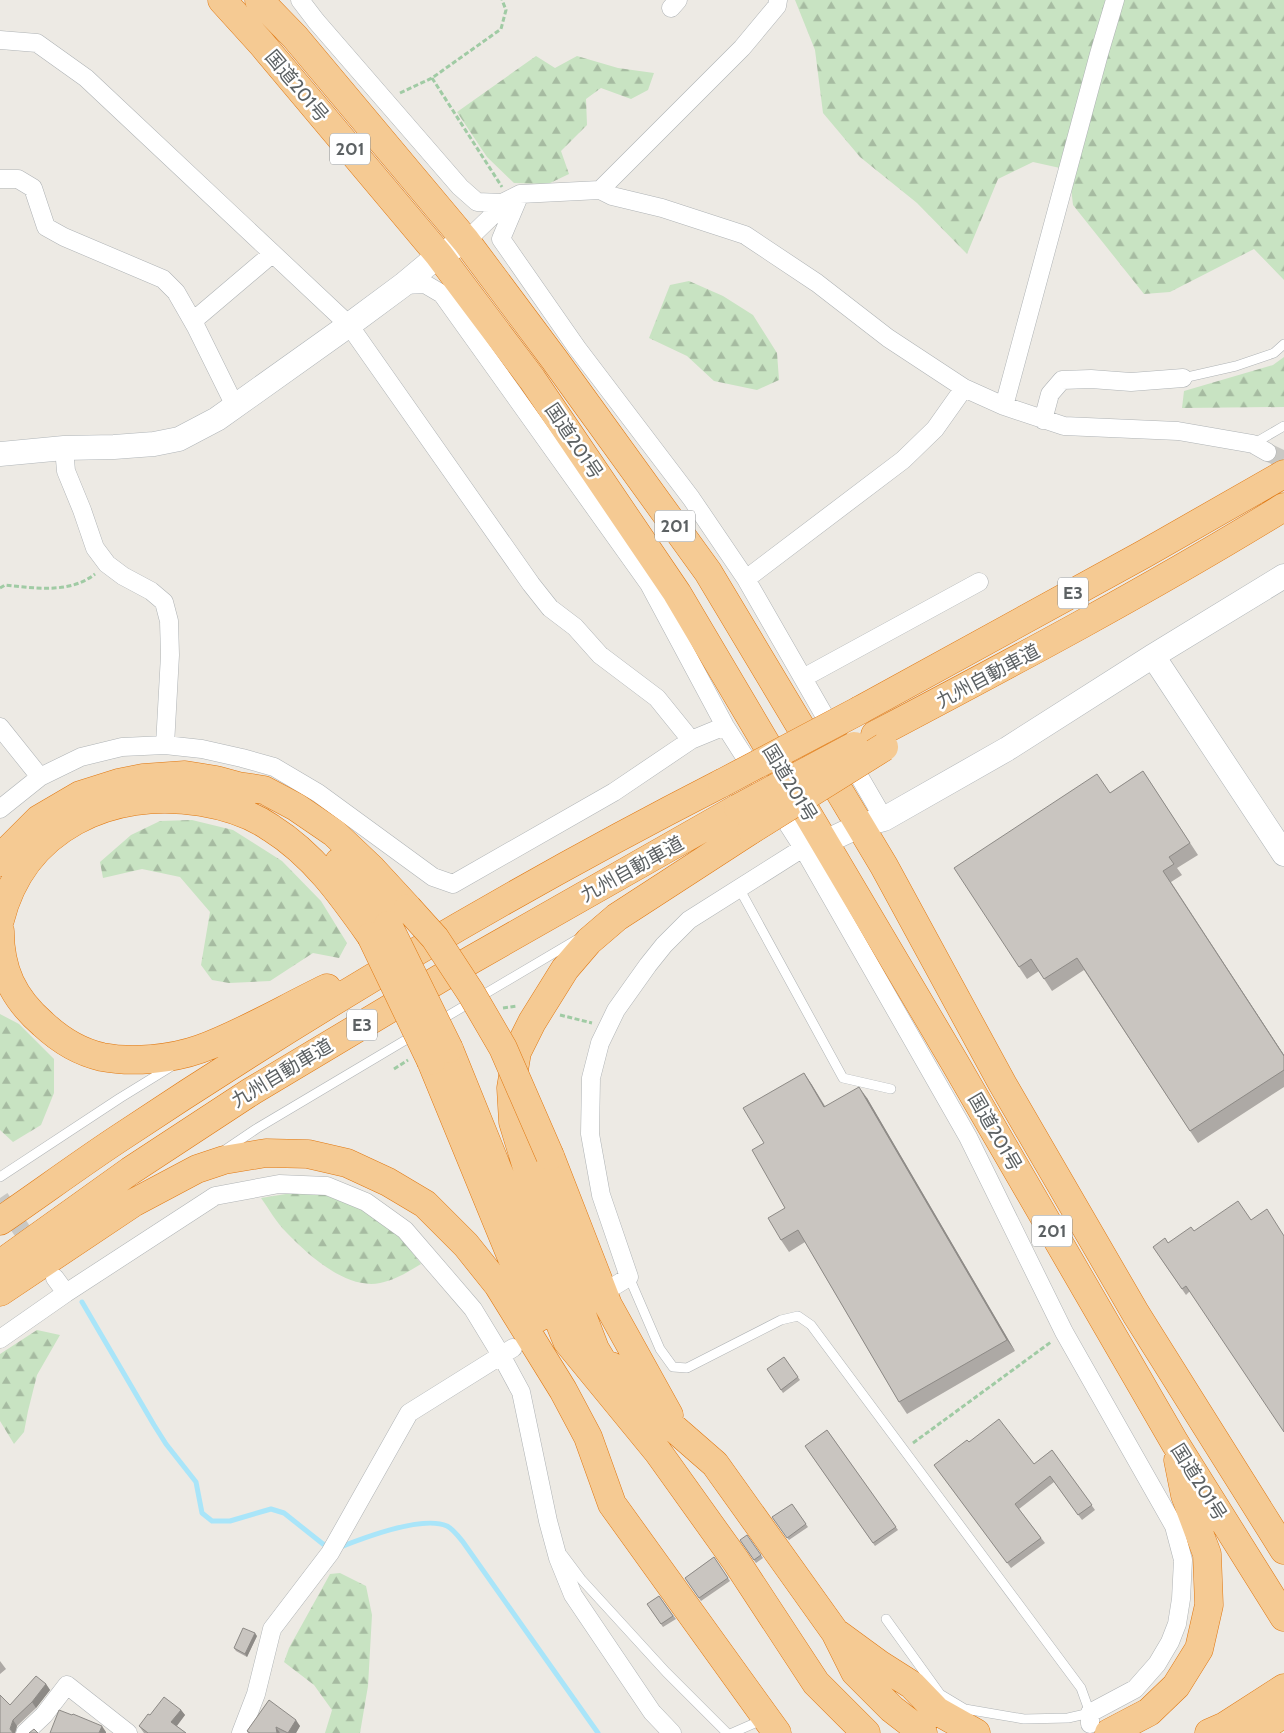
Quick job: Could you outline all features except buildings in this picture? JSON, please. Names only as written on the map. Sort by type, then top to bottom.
[{"type":"highway","name":"201","points":[[206,0],[261,43]]},
{"type":"highway","name":"国道201号","points":[[222,0],[261,43],[439,255],[532,379],[677,593],[814,845],[955,1063],[1175,1443],[1284,1616]]},
{"type":"highway","name":"国道201号","points":[[258,0],[295,37],[466,241],[708,572],[871,823],[884,866],[1002,1083],[1136,1314],[1284,1550]]},
{"type":"highway","name":"201","points":[[271,0],[295,37]]},
{"type":"highway","name":"九州自動車道","points":[[0,1221],[114,1142],[234,1064],[493,906],[634,828],[860,710],[1144,554],[1284,474]]},
{"type":"highway","name":"九州自動車道","points":[[0,1264],[130,1171],[252,1091],[470,960],[745,819],[1161,580],[1284,507]]},
{"type":"highway","points":[[0,862],[10,848],[40,819],[80,795],[118,783],[143,778],[185,775],[238,786],[306,829],[360,882],[389,923],[440,1055],[507,1247],[543,1328],[562,1390]]},
{"type":"highway","points":[[0,920],[5,900],[16,876],[45,841],[68,824],[94,811],[124,802],[150,798],[178,798],[212,804],[241,813],[277,832],[297,847],[323,872],[343,897],[389,923],[435,938],[472,992],[503,1048],[550,1156],[608,1306],[677,1429]]},
{"type":"highway","points":[[658,1452],[595,1348],[531,1181],[514,1122],[511,1088],[518,1052],[532,1022],[565,969],[589,941],[617,916],[745,819]]},
{"type":"highway","points":[[0,930],[7,978],[16,995],[32,1015],[69,1044],[102,1057],[135,1060],[163,1058],[199,1050],[493,906]]},
{"type":"highway","points":[[440,1055],[567,1341],[658,1452],[736,1561],[816,1683],[866,1733]]},
{"type":"highway","points":[[0,1292],[133,1202],[197,1169],[224,1160],[266,1153],[308,1154],[347,1163],[388,1182],[424,1204],[466,1245],[498,1285],[562,1390],[588,1437],[612,1504],[777,1728]]},
{"type":"highway","points":[[595,1348],[637,1396],[715,1464],[835,1632],[855,1672],[892,1709],[923,1733]]},
{"type":"highway","points":[[1186,1394],[1258,1484],[1284,1521]]},
{"type":"highway","points":[[1096,1723],[1148,1712],[1176,1686],[1199,1649],[1210,1605],[1207,1554],[1185,1496],[1175,1443]]},
{"type":"highway","points":[[835,1632],[912,1685],[937,1710],[976,1733]]},
{"type":"highway","points":[[1209,1733],[1225,1726],[1284,1688]]},
{"type":"highway","points":[[1256,1733],[1284,1713]]},
{"type":"street","points":[[300,0],[384,100],[470,197],[477,202],[600,190],[612,196],[662,208],[745,235],[817,284],[888,338],[964,388],[1004,406],[1064,426],[1178,431],[1260,448]]},
{"type":"street","points":[[600,190],[742,48],[777,6],[778,0]]},
{"type":"street","points":[[1004,406],[1094,73],[1116,0]]},
{"type":"street","points":[[0,40],[37,43],[86,78],[349,325],[531,584],[550,608],[575,627],[600,655],[657,698],[691,740]]},
{"type":"street","points":[[0,179],[18,179],[33,188],[46,227],[64,237],[163,279],[176,292],[193,321],[235,406]]},
{"type":"street","points":[[0,454],[64,448],[154,444],[179,439],[235,406],[349,325],[439,255],[466,241],[511,199]]},
{"type":"street","points":[[511,199],[501,239],[577,348],[691,498],[746,579],[803,678],[871,823]]},
{"type":"street","points":[[193,321],[272,254]]},
{"type":"street","points":[[402,285],[425,284],[442,294],[649,584],[725,726],[814,845],[968,1137],[1064,1332],[1174,1526],[1183,1560],[1182,1599],[1177,1624],[1170,1642],[1157,1664],[1135,1688],[1096,1723]]},
{"type":"street","points":[[1044,420],[1050,394],[1062,380],[1091,378],[1131,382],[1183,378]]},
{"type":"street","points":[[746,579],[903,460],[935,429],[964,388]]},
{"type":"street","points":[[64,448],[66,471],[95,548],[107,564],[123,576],[151,591],[164,602],[169,621],[170,655],[166,745]]},
{"type":"street","points":[[623,1281],[601,1195],[590,1134],[591,1078],[600,1043],[616,1010],[664,945],[690,920],[739,888],[814,845],[871,823],[1008,749],[1153,656],[1284,576]]},
{"type":"street","points":[[803,678],[978,582]]},
{"type":"street","points":[[1153,656],[1284,854]]},
{"type":"street","points":[[0,809],[40,777],[81,757],[122,747],[166,745],[202,749],[274,767],[318,793],[433,877],[453,884],[614,792],[691,740],[725,726]]},
{"type":"street","points":[[0,727],[40,777]]},
{"type":"street","points":[[0,1339],[66,1293],[215,1196],[279,1184],[327,1186],[366,1202],[405,1230],[507,1351],[521,1392],[553,1542],[573,1595],[652,1712],[672,1733]]},
{"type":"street","points":[[55,1278],[66,1293]]},
{"type":"street","points":[[241,1733],[256,1694],[272,1629],[330,1552],[409,1413],[507,1351]]},
{"type":"street","points":[[25,1733],[44,1716],[67,1685],[128,1733]]},
{"type":"lane","points":[[1183,378],[1236,366],[1274,353],[1284,344]]},
{"type":"lane","points":[[1260,448],[1284,426]]},
{"type":"lane","points":[[739,888],[843,1078],[892,1089]]},
{"type":"lane","points":[[197,1169],[256,1130],[617,916]]},
{"type":"lane","points":[[0,1176],[120,1098],[199,1050]]},
{"type":"lane","points":[[623,1281],[673,1368],[687,1368],[781,1320],[798,1316],[811,1325],[1081,1688],[1096,1723]]},
{"type":"lane","points":[[553,1542],[580,1579],[666,1672],[727,1733]]},
{"type":"lane","points":[[886,1619],[940,1694],[965,1709],[1024,1719],[1068,1718],[1096,1723]]},
{"type":"lane","points":[[732,1733],[777,1728]]},
{"type":"path","points":[[384,100],[432,78],[501,29],[506,10],[502,0]]},
{"type":"path","points":[[432,78],[489,165],[494,176],[511,199]]},
{"type":"path","points":[[0,588],[4,585],[55,589],[88,579],[107,564]]},
{"type":"path","points":[[903,1450],[1064,1332]]},
{"type":"green space","points":[[795,0],[1284,0],[1284,280],[1254,249],[1170,292],[1144,294],[1073,205],[1069,170],[1033,162],[998,179],[967,254],[917,203],[860,157],[823,113],[815,50]]},
{"type":"green space","points":[[536,56],[555,68],[577,56],[618,68],[654,73],[648,90],[631,99],[601,88],[586,99],[587,125],[561,151],[569,174],[548,184],[514,183],[487,157],[457,112]]},
{"type":"green space","points":[[689,281],[723,296],[753,315],[777,353],[779,380],[757,390],[714,381],[687,356],[649,338],[670,285]]},
{"type":"green space","points":[[1284,357],[1284,407],[1182,408],[1184,391],[1273,365]]},
{"type":"green space","points":[[192,820],[233,830],[282,861],[321,901],[347,943],[339,958],[313,953],[270,981],[229,983],[212,980],[201,965],[210,912],[180,877],[142,869],[103,878],[100,862],[131,835],[160,821]]},
{"type":"green space","points":[[0,1014],[19,1024],[54,1059],[54,1093],[41,1125],[13,1142],[0,1130]]},
{"type":"green space","points":[[292,1193],[325,1195],[367,1211],[401,1238],[421,1264],[396,1278],[380,1283],[367,1284],[341,1276],[316,1260],[295,1241],[279,1224],[261,1198]]},
{"type":"green space","points":[[37,1330],[60,1335],[37,1375],[24,1432],[14,1444],[0,1421],[0,1354]]},
{"type":"green space","points":[[340,1573],[366,1586],[372,1615],[368,1686],[360,1733],[325,1733],[332,1710],[314,1685],[284,1662],[289,1648],[330,1574]]},
{"type":"waterway","points":[[82,1302],[166,1444],[196,1482],[202,1513],[212,1521],[230,1521],[271,1509],[284,1513],[323,1544],[330,1546]]},
{"type":"waterway","points":[[338,1548],[408,1525],[436,1523],[449,1527],[463,1542],[598,1733]]},
{"type":"tunnel","points":[[1267,452],[1284,460]]},
{"type":"tunnel","points":[[0,1198],[36,1251]]}]
